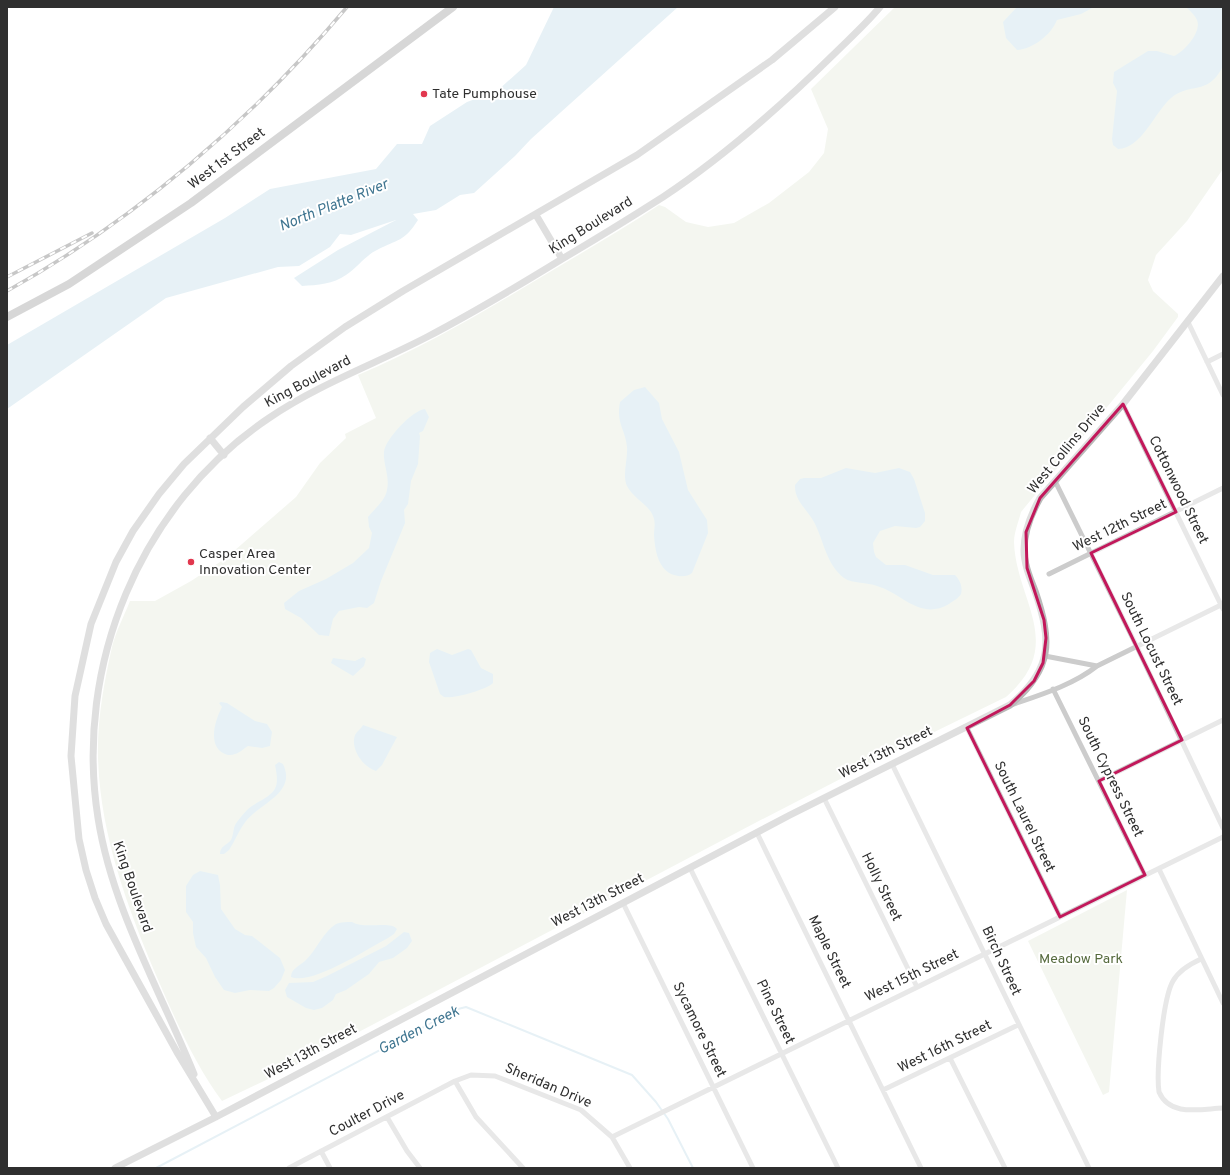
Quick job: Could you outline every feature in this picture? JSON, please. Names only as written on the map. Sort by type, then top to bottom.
[{"type":"main road","name":"West 1st Street","points":[[7,317],[69,284],[191,203],[453,7]]},
{"type":"street","name":"King Boulevard","points":[[216,1117],[127,964],[95,898],[79,838],[71,756],[75,696],[91,624],[106,586],[133,531],[155,500],[184,464],[210,438],[291,366],[345,327],[403,291],[536,215],[643,150],[772,60],[835,7]]},
{"type":"street","name":"King Boulevard","points":[[203,1097],[141,953],[112,878],[98,818],[92,751],[99,679],[107,644],[130,582],[151,543],[167,518],[207,470],[243,436],[290,404],[323,386],[427,337],[562,259],[664,196],[721,155],[798,90],[880,7]]},
{"type":"street","points":[[536,215],[562,259]]},
{"type":"street","name":"West Collins Drive","points":[[1010,705],[1034,681],[1045,656],[1046,638],[1044,620],[1027,568],[1024,551],[1026,532],[1032,513],[1040,498],[1123,404],[1223,276]]},
{"type":"street","points":[[1188,322],[1223,395]]},
{"type":"street","points":[[1207,362],[1223,354]]},
{"type":"street","name":"Cottonwood Street","points":[[1123,404],[1222,606]]},
{"type":"street","points":[[210,438],[224,455]]},
{"type":"street","name":"South Locust Street","points":[[1055,481],[1137,646],[1223,828]]},
{"type":"street","name":"West 12th Street","points":[[1049,574],[1223,488]]},
{"type":"street","name":"West 13th Street","points":[[115,1168],[216,1117],[824,798],[967,728],[1010,705],[1054,689],[1137,646],[1222,606]]},
{"type":"street","points":[[1045,656],[1097,666]]},
{"type":"street","name":"South Cypress Street","points":[[1054,689],[1145,875]]},
{"type":"street","points":[[1099,781],[1223,720]]},
{"type":"street","name":"South Laurel Street","points":[[967,728],[1060,917]]},
{"type":"street","name":"Birch Street","points":[[892,764],[1089,1168]]},
{"type":"street","name":"Holly Street","points":[[824,798],[917,987]]},
{"type":"street","name":"Maple Street","points":[[758,833],[921,1168]]},
{"type":"street","name":"West 15th Street","points":[[612,1137],[655,1114],[1223,837]]},
{"type":"street","name":"Pine Street","points":[[690,868],[838,1168]]},
{"type":"street","points":[[1159,868],[1223,1003]]},
{"type":"street","name":"Sycamore Street","points":[[623,903],[753,1168]]},
{"type":"street","points":[[1201,959],[1191,964],[1178,974],[1167,994],[1163,1024],[1159,1092],[1164,1101],[1176,1109],[1223,1108]]},
{"type":"street","name":"West 16th Street","points":[[883,1090],[1018,1025]]},
{"type":"street","points":[[950,1058],[1005,1168]]},
{"type":"street","name":"Sheridan Drive","points":[[455,1081],[479,1074],[488,1074],[581,1110],[612,1137],[630,1168]]},
{"type":"street","points":[[455,1081],[480,1122],[523,1168]]},
{"type":"street","name":"Coulter Drive","points":[[289,1168],[455,1081]]},
{"type":"street","points":[[387,1117],[407,1151],[420,1168]]},
{"type":"street","points":[[321,1151],[330,1168]]},
{"type":"highlighted area","points":[[1123,404],[1176,512],[1091,553],[1182,740],[1099,781],[1145,875],[1060,917],[967,728],[1010,705],[1034,681],[1043,663],[1046,638],[1044,620],[1027,568],[1026,532],[1040,498]]},
{"type":"green space","points":[[895,7],[1223,7],[1223,169],[1187,221],[1156,255],[1148,280],[1153,291],[1178,314],[1178,317],[1153,351],[1021,512],[1014,542],[1022,584],[1034,622],[1036,640],[1033,659],[1024,678],[1006,697],[881,758],[281,1073],[222,1101],[194,1056],[170,1007],[145,949],[125,896],[104,814],[98,757],[100,716],[112,647],[130,601],[155,601],[191,581],[226,558],[296,497],[320,463],[346,438],[345,434],[376,418],[358,375],[408,352],[478,314],[604,240],[659,205],[665,207],[686,222],[708,227],[734,223],[769,203],[809,172],[824,153],[828,129],[811,89]]},
{"type":"green space","name":"Meadow Park","points":[[1127,890],[1109,1092],[1103,1095],[1028,941]]},
{"type":"water","name":"North Platte River","points":[[554,7],[678,7],[531,139],[515,156],[474,193],[460,195],[436,210],[413,214],[418,220],[409,232],[400,239],[373,252],[341,278],[325,284],[302,286],[294,278],[338,250],[396,220],[351,235],[340,234],[330,247],[299,266],[278,267],[166,298],[7,409],[7,345],[225,218],[270,189],[376,169],[397,144],[422,144],[430,126],[467,102],[497,91],[526,65]]},
{"type":"water","points":[[1017,7],[1094,7],[1081,14],[1057,20],[1046,36],[1041,40],[1029,47],[1017,50],[1006,38],[1003,22]]},
{"type":"water","points":[[1186,7],[1223,7],[1224,49],[1222,68],[1216,77],[1204,86],[1185,90],[1171,98],[1134,143],[1118,149],[1113,145],[1112,139],[1117,91],[1113,83],[1114,72],[1148,51],[1157,51],[1174,56],[1183,50],[1195,36],[1198,25],[1195,16]]},
{"type":"water","points":[[645,387],[659,403],[662,419],[679,452],[688,490],[707,520],[708,533],[692,573],[686,576],[677,576],[664,569],[658,559],[655,547],[655,523],[653,516],[648,508],[633,494],[626,482],[625,472],[627,447],[619,416],[620,402],[634,390]]},
{"type":"water","points":[[425,409],[429,417],[423,431],[419,433],[418,464],[411,481],[408,504],[404,510],[405,523],[381,581],[374,603],[367,608],[359,607],[339,611],[333,619],[329,636],[319,635],[301,618],[285,609],[284,603],[299,591],[326,579],[353,563],[369,548],[372,533],[369,527],[368,517],[382,501],[386,494],[388,485],[384,457],[386,446],[400,426],[414,414]]},
{"type":"water","points":[[846,468],[875,473],[899,468],[910,472],[914,479],[925,513],[925,521],[920,527],[916,528],[895,526],[880,531],[873,543],[874,552],[876,557],[886,565],[905,565],[933,575],[955,575],[960,581],[962,589],[961,594],[957,598],[949,604],[939,608],[920,608],[886,589],[848,580],[838,572],[829,559],[814,522],[799,501],[795,491],[795,485],[800,479],[821,478]]},
{"type":"water","points":[[437,649],[452,655],[468,649],[471,650],[481,668],[493,674],[493,683],[489,686],[469,693],[454,697],[444,697],[440,694],[429,662],[430,653]]},
{"type":"water","points":[[363,657],[366,659],[364,666],[353,676],[331,663],[333,658],[355,661]]},
{"type":"water","points":[[219,703],[227,703],[255,721],[267,724],[272,732],[270,746],[262,748],[248,746],[239,753],[233,755],[224,754],[218,749],[215,744],[214,731],[217,718],[222,707]]},
{"type":"water","points":[[363,725],[397,737],[382,765],[376,771],[362,762],[354,746],[355,735]]},
{"type":"water","points":[[279,762],[283,764],[286,774],[285,783],[281,790],[275,797],[246,821],[229,850],[224,854],[220,854],[222,847],[231,840],[235,826],[242,816],[250,807],[274,791],[277,781],[275,765]]},
{"type":"water","points":[[200,871],[218,875],[221,909],[235,929],[245,935],[252,936],[280,958],[285,970],[281,980],[274,988],[269,991],[250,990],[235,993],[224,990],[215,977],[206,958],[196,947],[193,933],[193,922],[186,912],[186,886],[193,875]]},
{"type":"water","points":[[352,922],[364,925],[389,925],[394,926],[397,929],[394,934],[388,938],[340,965],[312,976],[300,978],[291,977],[294,970],[309,957],[331,927],[338,923]]},
{"type":"water","points":[[404,932],[409,933],[412,941],[407,948],[393,958],[379,962],[369,974],[346,990],[336,994],[333,1000],[322,1008],[314,1010],[306,1008],[287,997],[285,990],[289,983],[313,982],[327,976],[386,946]]},
{"type":"waterway","name":"Garden Creek","points":[[156,1168],[458,1009],[466,1007],[632,1075],[656,1102],[668,1119],[693,1168]]},
{"type":"railway","points":[[7,291],[55,263],[101,232],[190,164],[272,89],[347,7]]},
{"type":"railway","points":[[7,277],[92,233]]},
{"type":"place","name":"Tate Pumphouse","points":[[424,94]]},
{"type":"place","name":"Casper Area Innovation Center","points":[[191,562]]}]
